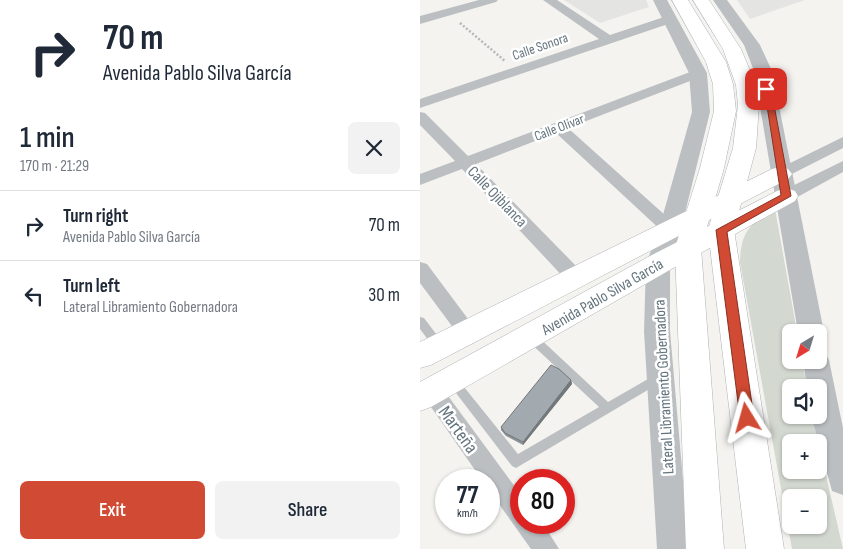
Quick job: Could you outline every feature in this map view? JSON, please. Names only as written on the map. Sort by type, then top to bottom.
[{"type":"main road","points":[[701,0],[740,66],[746,84],[748,101],[746,139],[732,198]]},
{"type":"main road","points":[[670,6],[716,62],[723,84],[725,111],[712,168],[709,223],[765,549]]},
{"type":"main road","name":"Avenida Pablo Silva García","points":[[709,223],[732,198],[783,185]]},
{"type":"main road","name":"Avenida Pablo Silva García","points":[[429,351],[575,277],[679,239],[783,185]]},
{"type":"main road","points":[[679,239],[706,549]]},
{"type":"main road","name":"Avenida Pablo Silva García","points":[[435,390],[531,338],[658,264],[679,239]]},
{"type":"street","points":[[420,20],[492,0]]},
{"type":"street","points":[[549,0],[609,40]]},
{"type":"street","points":[[720,0],[752,45],[763,71],[809,324]]},
{"type":"street","points":[[670,6],[698,73],[700,112],[679,239]]},
{"type":"street","name":"Calle Sonora","points":[[420,104],[609,40],[670,6]]},
{"type":"street","name":"Calle Olivar","points":[[420,180],[698,73]]},
{"type":"street","name":"Calle Ojiblanca","points":[[420,116],[575,277]]},
{"type":"street","points":[[558,127],[679,239]]},
{"type":"street","points":[[783,185],[843,142]]},
{"type":"street","points":[[783,185],[843,166]]},
{"type":"street","name":"Lateral Libramiento Gobernadora","points":[[658,264],[657,331],[673,549]]},
{"type":"street","points":[[420,269],[467,332]]},
{"type":"street","points":[[819,369],[835,419],[843,481]]},
{"type":"street","name":"Marteña","points":[[435,390],[510,499]]},
{"type":"street","points":[[535,534],[546,549]]},
{"type":"lane","points":[[420,321],[429,351]]},
{"type":"lane","points":[[531,338],[607,408]]},
{"type":"lane","points":[[435,390],[516,462],[660,377]]},
{"type":"path","points":[[447,12],[517,71]]},
{"type":"shaded area","points":[[564,0],[646,0],[649,7],[600,23]]},
{"type":"shaded area","points":[[737,0],[805,0],[750,19]]},
{"type":"shaded area","points":[[775,209],[796,324],[782,324],[782,369],[804,369],[806,379],[782,379],[782,424],[814,424],[816,434],[782,434],[782,479],[827,479],[843,549],[792,549],[789,534],[827,534],[827,489],[782,489],[782,494],[740,262],[742,243],[745,236],[759,219]]},
{"type":"building","points":[[551,365],[559,369],[571,380],[523,442],[505,433],[501,427]]},
{"type":"route","points":[[747,418],[722,230],[786,196],[780,174],[774,125],[766,89]]}]
